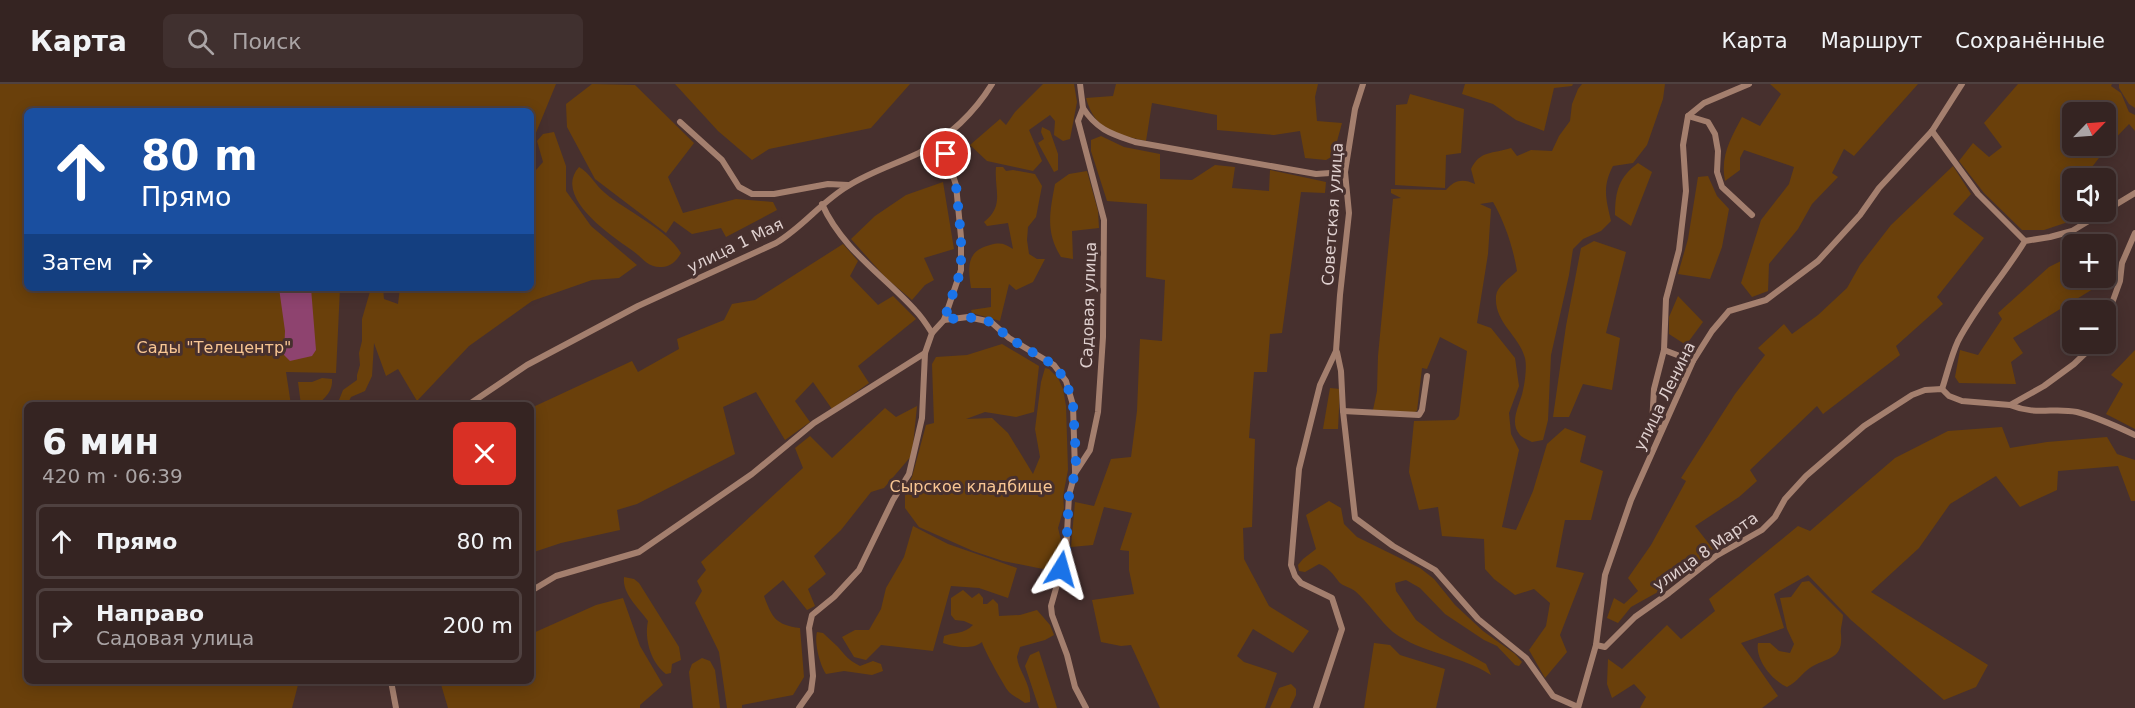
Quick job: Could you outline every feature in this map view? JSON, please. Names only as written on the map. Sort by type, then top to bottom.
[{"type":"street","name":"улица 1 Мая","points":[[472,402],[527,365],[638,306],[791,234],[822,204],[848,185],[921,152],[941,138],[966,119],[981,102],[992,84]]},
{"type":"street","name":"Садовая улица","points":[[1080,84],[1083,108],[1078,121],[1104,220],[1103,337],[1098,412],[1089,450],[1075,473],[1069,495],[1066,553],[1051,606],[1075,687],[1086,708]]},
{"type":"street","name":"Советская улица","points":[[1316,708],[1342,629],[1332,597],[1301,583],[1295,576],[1291,565],[1299,469],[1320,385],[1336,351],[1349,213],[1345,172],[1355,109],[1362,84]]},
{"type":"street","points":[[1662,429],[1652,424],[1654,389],[1665,350],[1666,299],[1678,250],[1686,191],[1683,145],[1688,116],[1704,103],[1749,84]]},
{"type":"street","points":[[1953,84],[1961,86]]},
{"type":"street","name":"улица Ленина","points":[[1578,708],[1596,645],[1605,575],[1631,500],[1693,361],[1712,331],[1729,311],[1766,300],[1818,261],[1860,215],[1879,188],[1932,131],[1961,86]]},
{"type":"street","points":[[1083,108],[1092,122],[1110,134],[1135,142],[1316,174],[1345,172]]},
{"type":"street","points":[[1688,116],[1708,122],[1715,134],[1718,151],[1717,172],[1722,187],[1752,215]]},
{"type":"street","points":[[680,122],[722,160],[739,187],[752,194],[793,191],[828,184],[848,185]]},
{"type":"street","points":[[1932,131],[1978,194],[2025,241]]},
{"type":"street","points":[[799,708],[811,691],[813,676],[809,628],[812,615],[834,597],[859,570],[893,500],[909,474],[922,418],[924,353],[932,333],[944,320],[961,270],[961,237],[956,185],[941,138]]},
{"type":"street","points":[[2135,193],[2072,231],[2025,241],[1957,342],[1942,390],[1949,396],[1962,401],[2010,405],[2023,410],[2043,412],[2075,412],[2108,422],[2135,435]]},
{"type":"street","points":[[822,204],[830,223],[847,244],[917,311],[932,333]]},
{"type":"street","points":[[2113,300],[2120,281],[2122,263],[2135,233]]},
{"type":"street","points":[[944,320],[968,317],[991,322],[1009,338],[1054,365],[1066,381],[1073,405],[1075,473]]},
{"type":"street","points":[[1665,350],[1693,361]]},
{"type":"street","points":[[1336,351],[1341,371],[1343,411],[1355,518],[1393,546],[1435,570],[1478,619],[1526,658],[1553,696],[1578,708]]},
{"type":"street","points":[[534,589],[556,576],[639,552],[752,474],[814,423],[924,353]]},
{"type":"street","points":[[2010,405],[2044,386],[2084,354]]},
{"type":"street","points":[[1343,411],[1419,415],[1422,410],[1427,376]]},
{"type":"street","name":"улица 8 Марта","points":[[1596,645],[1605,647],[1635,617],[1716,556],[1762,530],[1775,517],[1785,499],[1806,476],[1864,426],[1912,395],[1925,390],[1942,390]]},
{"type":"street","points":[[392,684],[396,708]]},
{"type":"green space","name":"Сады \"Телецентр\"","points":[[0,84],[556,84],[534,138],[534,108],[24,108],[24,291],[340,291],[336,373],[286,372],[291,402],[24,402],[24,684],[298,684],[292,708],[0,708]]},
{"type":"green space","points":[[592,84],[635,85],[694,143],[668,177],[683,213],[736,199],[773,202],[777,210],[726,237],[721,228],[692,234],[674,221],[666,233],[595,179],[567,127],[566,104]]},
{"type":"green space","points":[[675,84],[910,84],[871,128],[769,149],[752,160],[718,131]]},
{"type":"green space","points":[[1043,84],[1074,84],[1077,102],[1070,139],[1063,141],[1054,135],[1055,121],[1050,115],[1029,130],[1042,161],[1033,171],[987,161],[970,145],[1000,119],[1006,125],[1015,112]]},
{"type":"green space","points":[[1116,84],[1318,84],[1315,97],[1317,121],[1342,123],[1333,156],[1326,160],[1305,158],[1300,131],[1274,135],[1217,130],[1217,115],[1152,103],[1146,141],[1108,129],[1095,118],[1090,109],[1086,98],[1113,96]]},
{"type":"green space","points":[[1465,84],[1573,84],[1554,88],[1544,131],[1516,120],[1493,104],[1462,94]]},
{"type":"green space","points":[[1582,84],[1665,84],[1663,99],[1647,145],[1633,163],[1613,166],[1607,180],[1606,193],[1611,221],[1601,231],[1583,239],[1573,249],[1551,355],[1548,420],[1543,440],[1532,442],[1521,436],[1515,424],[1516,412],[1524,387],[1526,361],[1518,342],[1499,314],[1496,296],[1501,286],[1517,271],[1508,235],[1493,202],[1480,204],[1491,209],[1488,254],[1477,323],[1491,328],[1515,358],[1519,386],[1509,413],[1511,434],[1519,450],[1502,527],[1516,530],[1533,491],[1547,444],[1565,428],[1586,436],[1580,462],[1603,471],[1591,520],[1565,520],[1556,567],[1584,573],[1560,635],[1567,652],[1545,678],[1529,650],[1546,626],[1550,603],[1534,589],[1515,595],[1494,579],[1485,569],[1484,539],[1442,536],[1438,507],[1419,510],[1409,472],[1414,421],[1455,420],[1459,416],[1467,351],[1440,337],[1427,369],[1422,368],[1417,411],[1412,413],[1373,410],[1377,391],[1378,356],[1393,199],[1401,198],[1391,193],[1391,189],[1446,190],[1459,181],[1475,184],[1471,169],[1483,156],[1511,148],[1517,156],[1531,150],[1552,151],[1570,121],[1572,104]]},
{"type":"green space","points":[[1770,84],[1918,84],[1854,156],[1844,149],[1832,173],[1838,177],[1812,204],[1798,229],[1769,264],[1768,291],[1752,297],[1741,283],[1761,220],[1789,184],[1794,167],[1744,150],[1740,158],[1740,170],[1725,181],[1724,163],[1734,132],[1742,117],[1760,126],[1781,94]]},
{"type":"green space","points":[[2018,84],[2112,84],[2111,86],[2121,93],[2129,112],[2135,115],[2135,131],[2129,124],[2116,138],[2116,102],[2062,102],[2062,156],[2100,156],[2091,168],[2062,168],[2062,206],[2060,208],[2062,222],[2068,222],[2044,230],[2022,230],[1984,193],[1959,161],[1973,143],[1989,157],[2002,147],[1984,123]]},
{"type":"green space","points":[[2119,84],[2135,84],[2135,108],[2129,104]]},
{"type":"green space","points":[[1410,94],[1464,109],[1461,153],[1446,155],[1445,188],[1395,185],[1396,105],[1407,104]]},
{"type":"green space","points":[[1042,127],[1050,131],[1058,154],[1058,170],[1054,172],[1038,143],[1044,139],[1041,132]]},
{"type":"green space","points":[[554,132],[566,166],[566,191],[591,226],[637,265],[619,278],[592,280],[532,301],[469,346],[417,401],[398,369],[386,376],[374,343],[372,376],[365,391],[351,397],[348,402],[338,402],[343,390],[357,380],[362,319],[370,291],[383,291],[384,299],[398,304],[400,291],[534,291],[534,170],[543,162],[537,141],[543,134]]},
{"type":"green space","points":[[1101,136],[1124,147],[1160,154],[1160,179],[1192,180],[1215,165],[1235,167],[1232,188],[1269,191],[1270,170],[1326,182],[1325,193],[1301,192],[1282,333],[1270,334],[1267,372],[1254,372],[1249,438],[1255,439],[1252,527],[1243,528],[1244,559],[1269,606],[1309,631],[1293,653],[1253,629],[1237,656],[1244,662],[1277,673],[1265,708],[1160,708],[1131,645],[1121,646],[1101,642],[1092,600],[1134,594],[1129,570],[1129,551],[1120,550],[1132,513],[1104,507],[1093,545],[1071,547],[1075,502],[1094,506],[1111,459],[1131,457],[1137,411],[1140,339],[1162,341],[1165,280],[1146,277],[1147,204],[1107,201],[1091,151],[1091,140]]},
{"type":"green space","points":[[1638,163],[1652,172],[1631,226],[1615,215],[1616,199],[1622,179]]},
{"type":"green space","points":[[1953,166],[1971,194],[1953,214],[1984,238],[1937,297],[1943,304],[1896,346],[1900,355],[1823,414],[1817,406],[1750,470],[1757,481],[1739,497],[1695,526],[1713,549],[1665,588],[1631,607],[1618,623],[1607,618],[1614,598],[1624,604],[1638,591],[1628,578],[1651,545],[1686,481],[1681,478],[1735,394],[1765,355],[1758,348],[1784,324],[1792,334],[1818,315],[1847,288],[1860,265],[1891,225]]},
{"type":"green space","points":[[579,167],[605,193],[675,244],[681,253],[675,261],[663,267],[648,264],[588,215],[573,191],[573,179]]},
{"type":"green space","points":[[996,167],[1003,167],[1006,171],[1035,174],[1042,186],[1036,217],[1028,227],[1027,240],[1029,254],[1037,259],[1045,259],[1033,282],[1016,290],[1009,284],[1000,321],[972,313],[971,310],[991,307],[991,288],[971,288],[969,273],[970,261],[976,251],[994,244],[1005,245],[1013,249],[1008,223],[987,226],[984,222],[994,210],[996,203]]},
{"type":"green space","points":[[1087,171],[1098,211],[1099,228],[1072,231],[1073,259],[1061,257],[1053,239],[1050,221],[1055,184],[1069,174]]},
{"type":"green space","points":[[1708,176],[1717,196],[1729,209],[1722,247],[1710,279],[1678,274],[1688,239],[1698,177]]},
{"type":"green space","points":[[943,182],[954,249],[924,258],[934,280],[925,285],[912,300],[886,278],[851,239],[875,216],[906,195]]},
{"type":"green space","points":[[1594,241],[1626,252],[1606,333],[1620,338],[1612,390],[1583,384],[1569,417],[1553,417],[1566,326],[1581,248]]},
{"type":"green space","points":[[843,244],[858,261],[850,276],[878,305],[893,296],[916,319],[858,366],[869,383],[832,409],[813,382],[795,401],[810,422],[785,440],[756,392],[723,407],[735,454],[637,504],[617,510],[620,530],[561,543],[534,552],[534,407],[632,361],[638,372],[679,349],[677,339],[724,320],[732,304],[755,300]]},
{"type":"green space","points":[[2062,260],[2062,288],[2093,289],[2075,300],[2062,300],[2062,308],[2013,338],[2023,353],[2011,362],[2016,384],[1959,383],[1955,377],[1960,350],[1978,355],[2002,319],[1998,313],[2049,267]]},
{"type":"green space","points":[[1678,296],[1703,322],[1686,345],[1669,334],[1669,317]]},
{"type":"green space","name":"Сырское кладбище","points":[[1002,344],[1039,366],[1034,412],[1016,417],[985,412],[966,419],[992,418],[1008,433],[1033,474],[1040,457],[1035,429],[1045,368],[1058,378],[1063,389],[1066,406],[1068,470],[1063,496],[1064,508],[1058,528],[1061,540],[1059,565],[1043,569],[1003,561],[973,551],[919,527],[905,508],[905,490],[912,477],[926,425],[934,423],[932,364],[936,357],[967,355]]},
{"type":"green space","points":[[2135,350],[2135,429],[2106,414],[2123,384],[2111,375]]},
{"type":"green space","points":[[322,378],[332,379],[330,390],[321,402],[301,402],[298,382],[312,382]]},
{"type":"green space","points":[[1330,388],[1340,389],[1338,429],[1323,429]]},
{"type":"green space","points":[[917,406],[912,455],[884,488],[871,492],[841,530],[814,556],[826,574],[808,589],[815,606],[807,610],[783,580],[764,596],[776,619],[785,625],[800,628],[804,677],[793,695],[742,705],[742,708],[727,708],[719,652],[695,603],[702,591],[697,581],[706,570],[701,562],[803,468],[795,448],[810,436],[832,458],[885,408],[896,417]]},
{"type":"green space","points":[[2002,427],[2010,448],[2107,437],[2117,454],[2135,460],[2135,501],[2131,501],[2118,466],[2058,471],[2057,490],[2020,507],[1996,476],[1950,504],[1919,548],[1871,592],[1988,665],[1976,687],[1944,700],[1851,620],[1808,575],[1774,594],[1784,628],[1741,643],[1778,696],[1762,708],[1640,708],[1646,697],[1634,684],[1612,698],[1607,684],[1608,659],[1622,669],[1667,625],[1681,639],[1715,611],[1709,599],[1798,526],[1810,531],[1895,458],[1948,431]]},
{"type":"green space","points":[[1329,501],[1341,508],[1344,524],[1357,537],[1420,568],[1434,579],[1455,605],[1483,631],[1515,654],[1522,662],[1519,666],[1515,665],[1497,646],[1445,614],[1420,588],[1406,580],[1395,583],[1396,591],[1416,620],[1440,638],[1486,664],[1491,675],[1467,663],[1416,645],[1393,632],[1360,596],[1340,583],[1322,565],[1319,564],[1305,572],[1299,571],[1298,565],[1316,549],[1306,515]]},
{"type":"green space","points":[[913,526],[948,544],[1017,568],[1008,598],[979,588],[951,586],[933,651],[881,645],[866,660],[854,657],[842,637],[855,630],[869,630],[881,609],[886,588],[904,557]]},
{"type":"green space","points":[[624,577],[634,579],[639,583],[679,647],[681,660],[672,664],[671,673],[666,674],[656,664],[648,643],[648,621],[628,595]]},
{"type":"green space","points":[[1809,581],[1843,615],[1840,648],[1834,656],[1809,668],[1787,687],[1776,680],[1762,663],[1758,643],[1770,643],[1779,651],[1790,653],[1794,644],[1787,629],[1780,598],[1791,597],[1802,582]]},
{"type":"green space","points":[[963,590],[972,598],[979,593],[983,598],[983,604],[993,599],[998,604],[999,616],[1020,615],[1037,610],[1050,625],[1054,635],[1020,647],[1017,656],[1029,689],[1030,702],[1025,703],[1009,692],[982,642],[969,647],[943,643],[944,636],[963,631],[973,625],[955,620],[951,615],[951,598]]},
{"type":"green space","points":[[623,598],[640,646],[663,685],[640,705],[640,708],[448,708],[441,684],[534,684],[534,633],[596,605]]},
{"type":"green space","points":[[817,632],[823,633],[856,664],[860,666],[873,661],[881,664],[883,671],[872,675],[844,671],[826,674],[818,654]]},
{"type":"green space","points":[[1374,643],[1390,645],[1400,655],[1445,669],[1436,708],[1364,708]]},
{"type":"green space","points":[[1039,651],[1057,708],[1039,708],[1025,666],[1030,655]]},
{"type":"green space","points":[[702,658],[710,661],[715,670],[720,708],[693,708],[689,672],[692,664]]},
{"type":"green space","points":[[1291,684],[1296,689],[1296,695],[1290,708],[1270,708],[1279,688]]},
{"type":"shaded area","points":[[279,291],[311,291],[316,350],[312,356],[290,361],[284,355],[285,331]]},
{"type":"route","points":[[946,154],[956,185],[961,237],[961,270],[944,320],[968,317],[991,322],[1009,338],[1054,365],[1066,381],[1073,405],[1075,473],[1069,495],[1066,553],[1061,569]]}]
